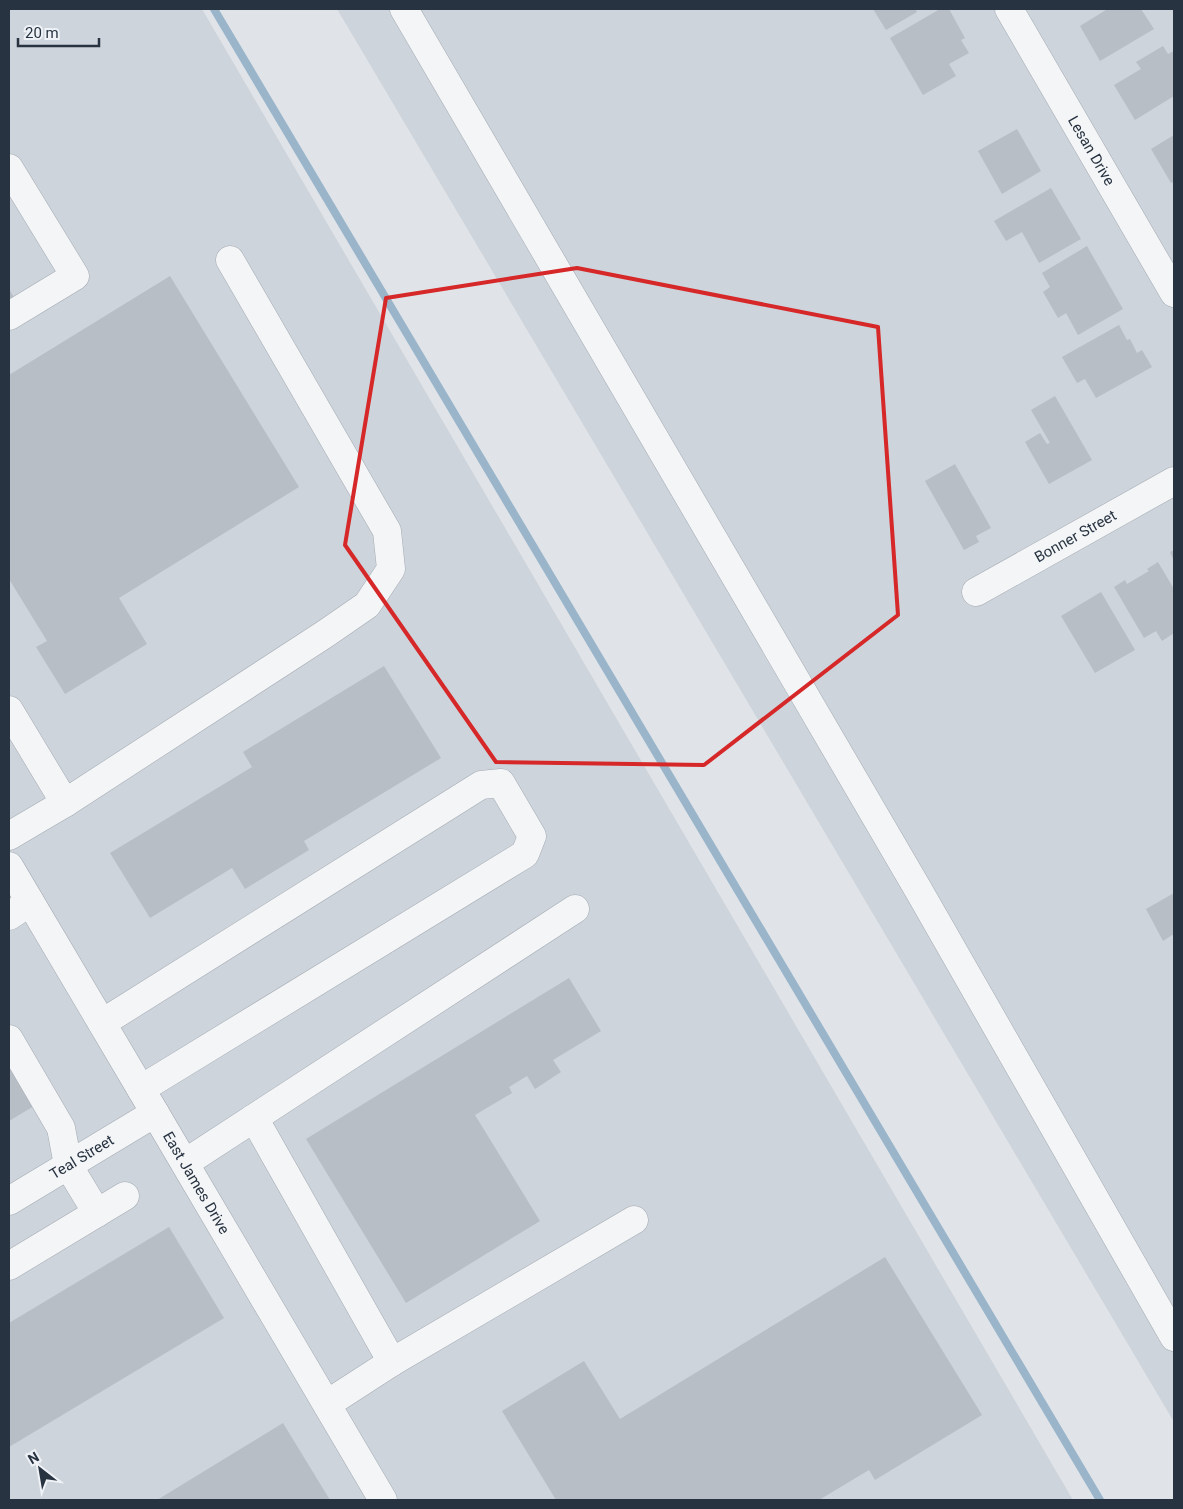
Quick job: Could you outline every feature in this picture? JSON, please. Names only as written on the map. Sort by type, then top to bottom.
[{"type":"street","points":[[404,9],[914,883],[1174,1337]]},
{"type":"street","name":"Lesan Drive","points":[[1009,9],[1174,293]]},
{"type":"street","points":[[9,168],[76,276],[9,316]]},
{"type":"street","points":[[9,836],[65,803],[367,605],[391,569],[387,531],[230,260]]},
{"type":"street","name":"Bonner Street","points":[[976,592],[1174,481]]},
{"type":"street","points":[[9,710],[65,803]]},
{"type":"street","points":[[102,1023],[481,784],[501,783],[532,836],[525,854],[141,1089]]},
{"type":"street","name":"East James Drive","points":[[9,866],[20,909],[102,1023],[383,1500]]},
{"type":"street","points":[[185,1163],[575,909]]},
{"type":"street","points":[[9,1040],[61,1128],[68,1166],[97,1213]]},
{"type":"street","name":"Teal Street","points":[[9,1202],[155,1113]]},
{"type":"street","points":[[254,1118],[392,1362]]},
{"type":"street","points":[[9,1266],[125,1196]]},
{"type":"street","points":[[327,1404],[392,1362],[634,1220]]},
{"type":"highlighted area","points":[[577,268],[878,327],[898,615],[704,765],[496,762],[345,545],[386,298]]},
{"type":"shaded area","points":[[9,9],[202,9],[1073,1500],[9,1500]]},
{"type":"shaded area","points":[[337,9],[1174,9],[1174,1422]]},
{"type":"building","points":[[873,9],[915,9],[917,12],[886,30]]},
{"type":"building","points":[[940,9],[949,9],[965,38],[961,40],[969,53],[949,64],[956,76],[923,95],[890,38]]},
{"type":"building","points":[[1105,9],[1141,9],[1154,29],[1100,61],[1080,26]]},
{"type":"building","points":[[1163,46],[1168,54],[1174,51],[1174,96],[1135,120],[1114,85],[1141,69],[1136,62]]},
{"type":"building","points":[[1017,129],[1041,171],[1002,194],[978,151]]},
{"type":"building","points":[[1174,135],[1174,182],[1171,183],[1151,149]]},
{"type":"building","points":[[1051,188],[1081,239],[1039,263],[1022,232],[1006,241],[994,221]]},
{"type":"building","points":[[1087,246],[1123,309],[1078,335],[1066,313],[1058,318],[1043,292],[1050,287],[1042,273]]},
{"type":"building","points":[[170,276],[299,487],[119,598],[147,644],[65,694],[36,647],[47,641],[9,579],[9,375]]},
{"type":"building","points":[[9,289],[16,301],[9,305]]},
{"type":"building","points":[[1119,325],[1127,340],[1130,339],[1137,353],[1142,350],[1152,367],[1096,398],[1085,379],[1077,383],[1062,357]]},
{"type":"building","points":[[1055,396],[1092,460],[1049,484],[1025,442],[1040,433],[1047,444],[1050,443],[1031,410]]},
{"type":"building","points":[[955,464],[991,528],[976,536],[979,542],[964,550],[925,481]]},
{"type":"building","points":[[1174,550],[1174,561],[1170,552]]},
{"type":"building","points":[[1158,562],[1174,589],[1174,633],[1162,641],[1156,631],[1144,638],[1114,587],[1125,580],[1127,584],[1149,571],[1147,569]]},
{"type":"building","points":[[1101,592],[1135,650],[1095,673],[1061,616]]},
{"type":"building","points":[[384,666],[441,758],[304,841],[309,850],[245,889],[232,868],[150,918],[110,853],[252,767],[243,752]]},
{"type":"building","points":[[1174,893],[1174,934],[1163,941],[1146,909]]},
{"type":"building","points":[[569,978],[601,1031],[553,1060],[561,1072],[535,1089],[527,1076],[509,1087],[512,1093],[475,1115],[540,1221],[406,1303],[306,1139]]},
{"type":"building","points":[[9,1063],[34,1106],[9,1121]]},
{"type":"building","points":[[169,1227],[224,1318],[9,1447],[9,1323]]},
{"type":"building","points":[[885,1257],[982,1415],[875,1480],[869,1470],[819,1500],[556,1500],[502,1411],[584,1361],[620,1419]]},
{"type":"building","points":[[283,1423],[330,1500],[157,1500]]},
{"type":"waterway","points":[[214,9],[1100,1500]]}]
